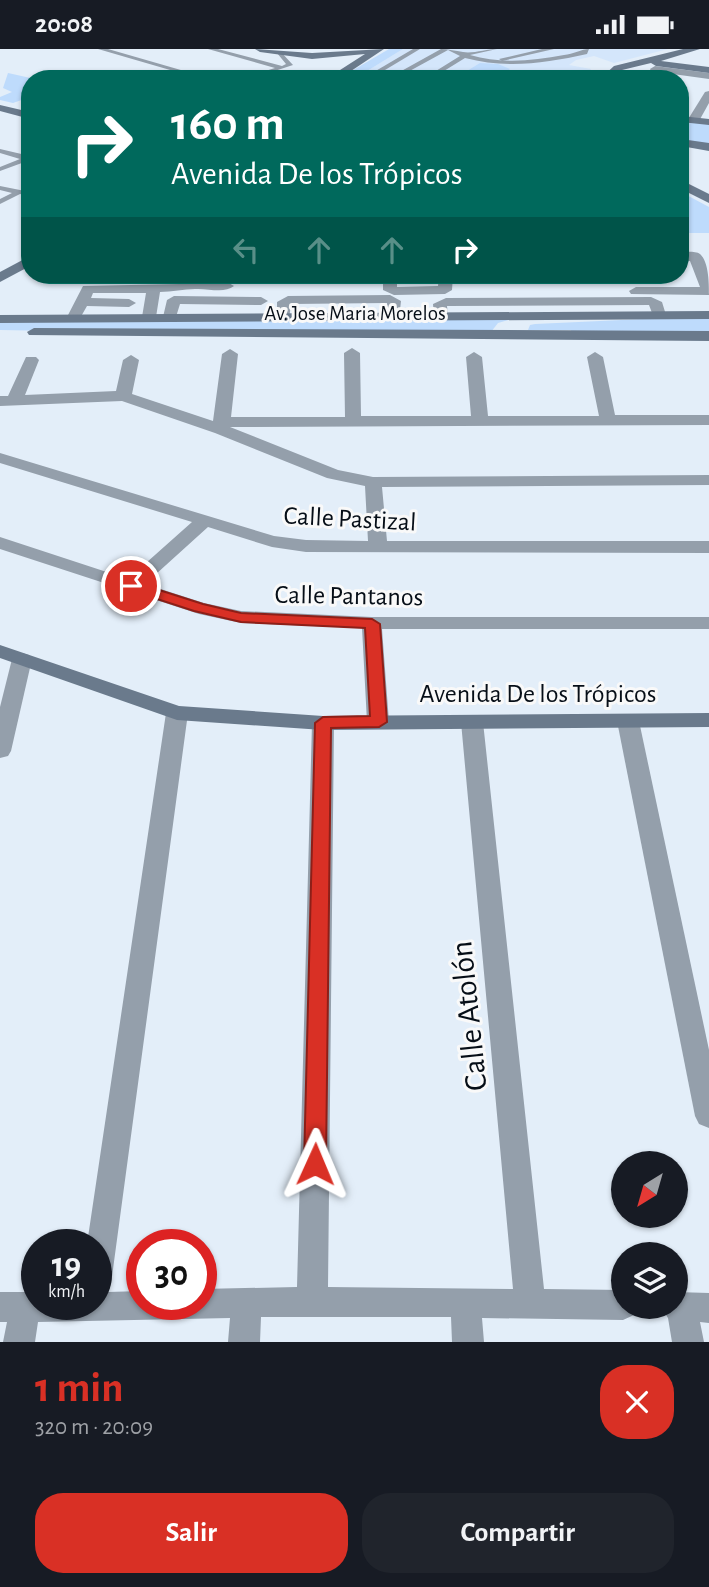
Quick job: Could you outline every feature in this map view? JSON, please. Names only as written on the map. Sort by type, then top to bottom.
[{"type":"main road","points":[[260,49],[312,56],[379,49]]},
{"type":"main road","points":[[345,70],[379,49]]},
{"type":"main road","points":[[616,70],[695,49]]},
{"type":"main road","points":[[643,61],[709,73]]},
{"type":"main road","points":[[0,108],[21,114]]},
{"type":"main road","points":[[689,120],[709,123]]},
{"type":"main road","points":[[689,144],[709,147]]},
{"type":"main road","points":[[689,188],[709,199]]},
{"type":"main road","points":[[7,257],[21,253]]},
{"type":"main road","points":[[0,278],[21,265]]},
{"type":"main road","name":"Av. Jose Maria Morelos","points":[[0,319],[440,316],[496,309],[547,309],[626,315],[709,315]]},
{"type":"main road","points":[[522,335],[520,329],[533,322],[592,320],[626,315]]},
{"type":"main road","name":"Av. Jose Maria Morelos","points":[[0,332],[709,336]]},
{"type":"main road","name":"Avenida De los Trópicos","points":[[0,650],[177,713],[323,723],[709,720]]},
{"type":"street","points":[[655,69],[668,70]]},
{"type":"street","points":[[689,72],[709,73]]},
{"type":"street","points":[[689,118],[709,94]]},
{"type":"street","points":[[616,291],[709,291],[704,268],[695,257],[689,257]]},
{"type":"street","points":[[74,317],[80,302],[130,288],[181,288],[184,284]]},
{"type":"street","points":[[214,284],[227,286]]},
{"type":"street","points":[[284,316],[285,301],[349,293],[380,284]]},
{"type":"street","points":[[390,284],[390,290],[394,292],[445,291],[446,284]]},
{"type":"street","points":[[465,284],[484,287]]},
{"type":"street","points":[[648,284],[651,291]]},
{"type":"street","points":[[149,317],[154,288]]},
{"type":"street","points":[[418,291],[420,316]]},
{"type":"street","points":[[679,291],[688,315]]},
{"type":"street","points":[[349,293],[392,300],[394,316]]},
{"type":"street","points":[[349,293],[353,316]]},
{"type":"street","points":[[170,317],[174,300],[261,301]]},
{"type":"street","points":[[547,309],[651,300],[655,302],[659,315]]},
{"type":"street","points":[[352,353],[353,421]]},
{"type":"street","points":[[221,426],[230,354]]},
{"type":"street","points":[[474,357],[480,421]]},
{"type":"street","points":[[596,357],[608,421]]},
{"type":"street","points":[[123,396],[131,360]]},
{"type":"street","points":[[8,400],[31,361]]},
{"type":"street","points":[[8,400],[123,396],[221,426],[333,474],[373,482],[709,480]]},
{"type":"street","points":[[221,426],[353,421],[709,420]]},
{"type":"street","name":"Calle Pastizal","points":[[0,459],[272,541],[306,546],[709,547]]},
{"type":"street","points":[[373,482],[378,548]]},
{"type":"street","points":[[131,586],[204,521]]},
{"type":"street","name":"Calle Pantanos","points":[[0,543],[199,608],[241,617],[372,624],[709,623]]},
{"type":"street","points":[[372,624],[379,722]]},
{"type":"street","points":[[0,751],[22,659]]},
{"type":"street","points":[[104,1229],[177,713]]},
{"type":"street","points":[[628,721],[709,1116]]},
{"type":"street","name":"Calle Atolón","points":[[472,722],[530,1303]]},
{"type":"street","points":[[312,1301],[323,723]]},
{"type":"street","points":[[112,1299],[246,1304],[312,1301],[611,1305]]},
{"type":"street","points":[[466,1303],[468,1342]]},
{"type":"street","points":[[244,1342],[246,1304]]},
{"type":"street","points":[[13,1307],[19,1342]]},
{"type":"street","points":[[688,1319],[688,1342]]},
{"type":"lane","points":[[102,49],[177,70]]},
{"type":"lane","points":[[211,49],[281,67]]},
{"type":"lane","points":[[381,70],[417,49]]},
{"type":"lane","points":[[406,70],[443,49],[494,61],[527,65],[585,53],[586,49]]},
{"type":"lane","points":[[456,49],[467,55]]},
{"type":"lane","points":[[441,70],[467,55],[494,49]]},
{"type":"lane","points":[[494,61],[551,49]]},
{"type":"lane","points":[[271,70],[290,64],[285,51]]},
{"type":"lane","points":[[0,151],[21,156]]},
{"type":"lane","points":[[2,167],[21,161]]},
{"type":"lane","points":[[0,188],[21,192]]},
{"type":"lane","points":[[0,202],[18,192]]},
{"type":"shaded area","points":[[389,49],[403,49],[369,70],[353,70]]},
{"type":"shaded area","points":[[403,49],[668,49],[614,63],[594,56],[576,60],[569,65],[590,70],[369,70]]},
{"type":"shaded area","points":[[480,63],[498,64],[510,69],[509,70],[469,70]]},
{"type":"shaded area","points":[[8,73],[21,76],[21,100],[13,103],[0,100],[0,97],[12,92],[3,88]]},
{"type":"shaded area","points":[[689,121],[709,123],[709,146],[689,144]]},
{"type":"shaded area","points":[[689,196],[709,207],[709,233],[689,233]]},
{"type":"shaded area","points":[[709,316],[709,332],[572,333],[571,330],[528,330],[530,325],[535,324]]},
{"type":"shaded area","points":[[518,317],[498,323],[491,332],[163,333],[0,330],[0,322]]},
{"type":"route","points":[[131,586],[199,608],[241,617],[372,624],[379,722],[323,723],[315,1164]]}]
